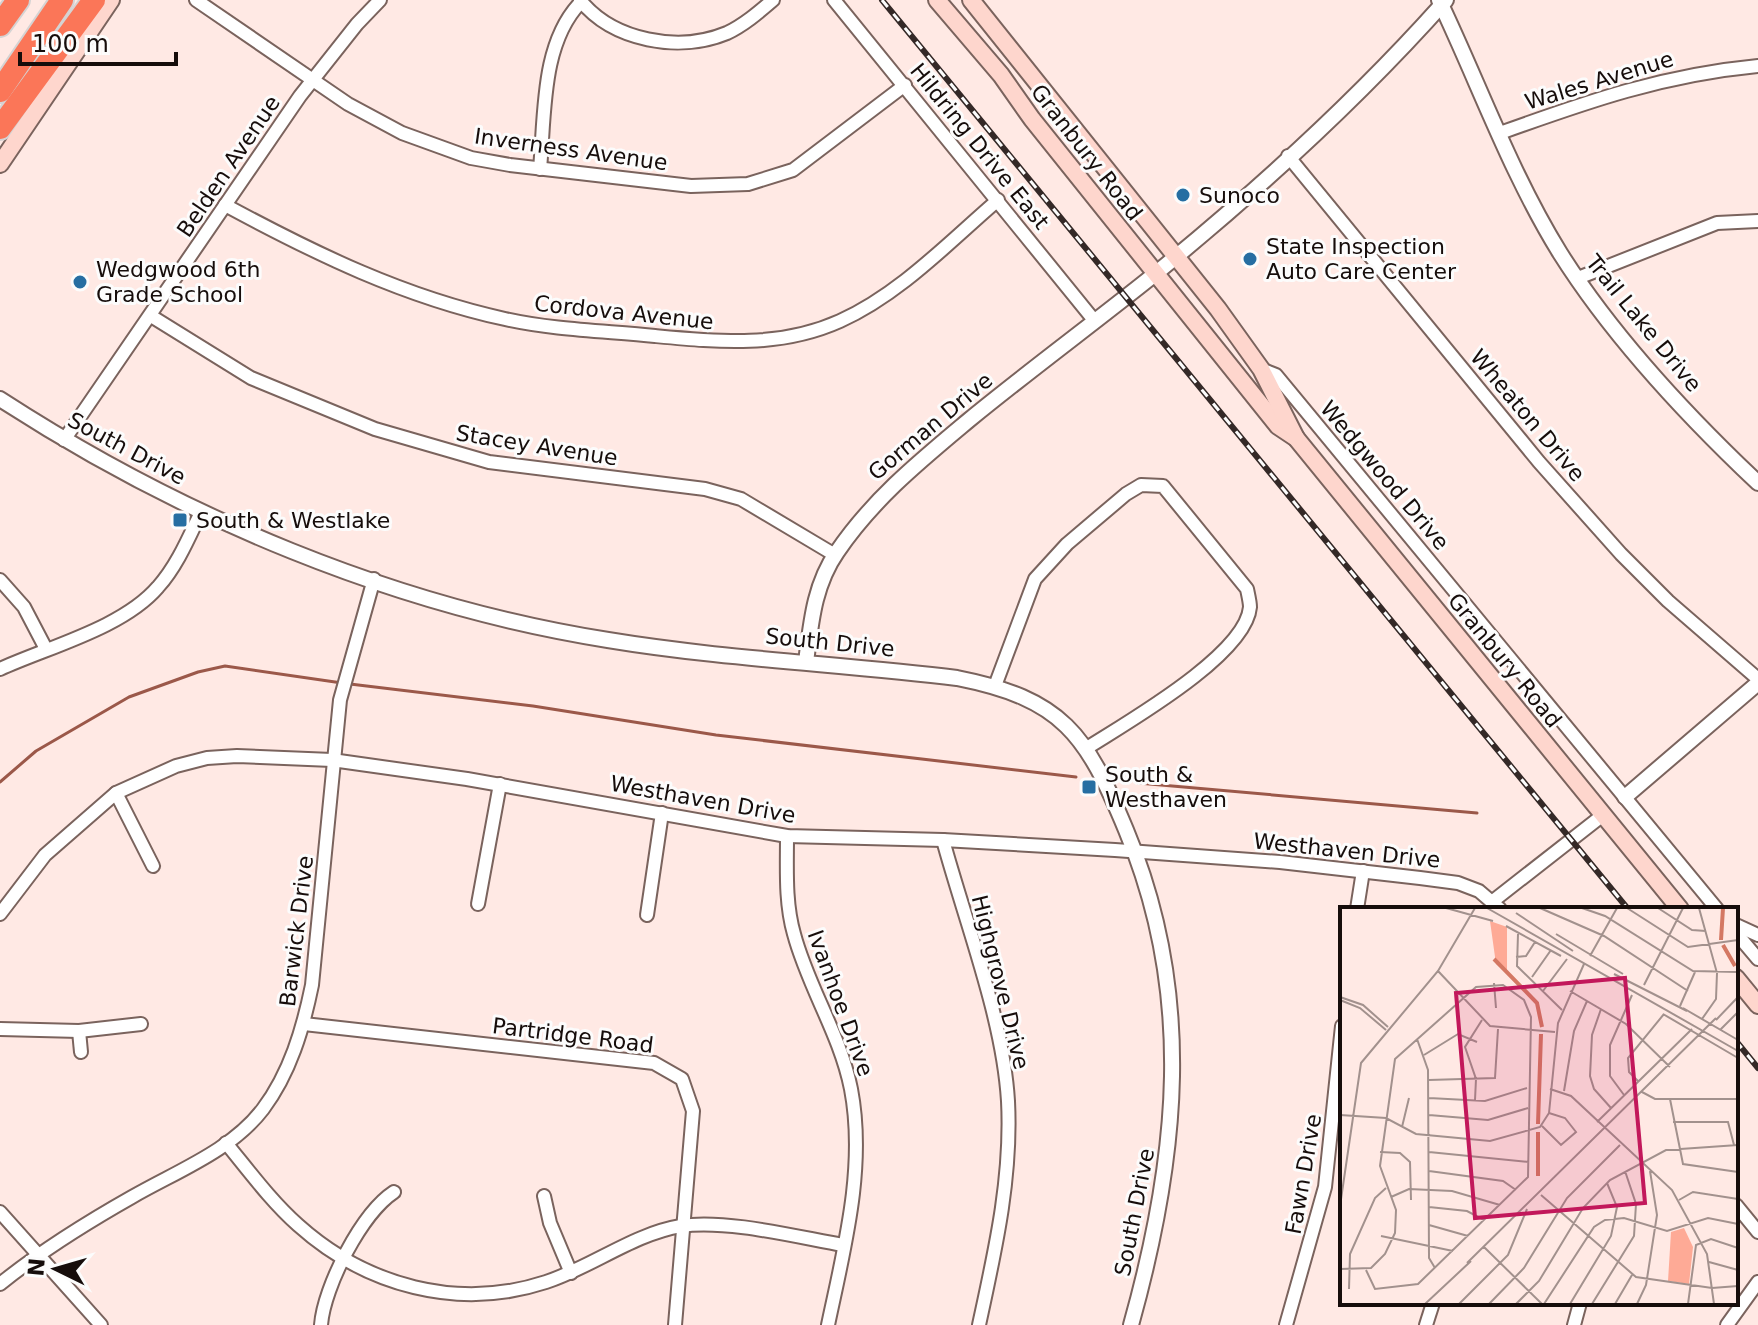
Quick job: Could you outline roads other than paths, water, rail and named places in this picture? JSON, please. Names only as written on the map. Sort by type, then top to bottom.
[{"type":"highway","points":[[0,25],[18,0]]},
{"type":"highway","points":[[0,91],[62,0]]},
{"type":"highway","points":[[0,128],[94,0]]},
{"type":"main road","points":[[0,164],[111,0]]},
{"type":"main road","name":"Granbury Road","points":[[937,0],[1001,75],[1154,274],[1278,426],[1296,438]]},
{"type":"main road","name":"Granbury Road","points":[[971,0],[1177,255],[1261,369],[1296,438],[1678,907]]},
{"type":"main road","points":[[1187,313],[1211,328],[1238,361],[1261,369]]},
{"type":"main road","points":[[1738,980],[1758,1005]]},
{"type":"street","name":"Inverness Avenue","points":[[196,0],[312,80],[402,133],[471,158],[540,169],[691,186],[748,184],[793,170],[905,85]]},
{"type":"street","name":"Belden Avenue","points":[[64,440],[312,80],[380,0]]},
{"type":"street","points":[[540,169],[554,48],[561,26],[581,1],[591,13],[625,34],[696,41],[730,32],[773,0]]},
{"type":"street","name":"Hildring Drive East","points":[[834,0],[1093,319]]},
{"type":"street","name":"Gorman Drive","points":[[806,662],[812,613],[821,581],[835,555],[873,504],[1093,319],[1177,255],[1357,97],[1442,2]]},
{"type":"street","name":"Trail Lake Drive","points":[[1442,2],[1500,133],[1560,252],[1600,309],[1670,391],[1758,483]]},
{"type":"street","name":"Wales Avenue","points":[[1500,133],[1654,81],[1700,71],[1758,66]]},
{"type":"street","name":"Wheaton Drive","points":[[1288,156],[1539,462],[1621,554],[1668,601],[1758,681]]},
{"type":"street","name":"Cordova Avenue","points":[[225,205],[318,255],[422,297],[508,320],[733,343],[804,335],[842,321],[901,283],[998,200]]},
{"type":"street","points":[[1578,278],[1717,223],[1758,221]]},
{"type":"street","name":"Stacey Avenue","points":[[151,316],[251,378],[375,429],[489,462],[705,489],[741,499],[835,555]]},
{"type":"street","name":"Wedgwood Drive","points":[[1261,369],[1276,375],[1715,907]]},
{"type":"street","name":"South Drive","points":[[0,399],[64,440],[201,512],[374,579],[463,607],[606,640],[995,686],[1046,709],[1087,748],[1098,764],[1135,852],[1158,925],[1173,1030],[1174,1078],[1168,1160],[1159,1212],[1131,1325]]},
{"type":"street","points":[[995,686],[1040,572],[1078,534],[1141,485],[1163,486],[1247,589],[1250,608],[1239,629],[1215,660],[1195,677],[1087,748]]},
{"type":"street","points":[[0,669],[117,618],[158,588],[201,512]]},
{"type":"street","name":"Barwick Drive","points":[[0,1284],[38,1254],[226,1143],[262,1110],[282,1080],[304,1024],[312,985],[340,700],[347,665],[374,579]]},
{"type":"street","points":[[0,580],[24,607],[46,649]]},
{"type":"street","points":[[1625,797],[1758,681]]},
{"type":"street","name":"Westhaven Drive","points":[[0,914],[45,855],[116,793],[176,766],[207,758],[332,760],[500,784],[787,836],[943,840],[1363,871],[1458,883],[1497,905]]},
{"type":"street","points":[[478,904],[500,784]]},
{"type":"street","points":[[116,793],[153,866]]},
{"type":"street","points":[[647,915],[662,813]]},
{"type":"street","points":[[1497,905],[1603,815]]},
{"type":"street","name":"Ivanhoe Drive","points":[[787,836],[789,908],[794,935],[843,1057],[851,1089],[856,1169],[828,1325]]},
{"type":"street","name":"Highgrove Drive","points":[[943,840],[1005,1069],[1008,1102],[1008,1163],[1003,1216],[979,1325]]},
{"type":"street","points":[[1357,907],[1363,871]]},
{"type":"street","points":[[1738,926],[1758,935]]},
{"type":"street","points":[[1738,935],[1758,959]]},
{"type":"street","points":[[0,1029],[79,1031],[141,1024]]},
{"type":"street","name":"Partridge Road","points":[[304,1024],[553,1050],[654,1063],[670,1069],[682,1079],[693,1111],[675,1325]]},
{"type":"street","points":[[79,1031],[81,1052]]},
{"type":"street","name":"Fawn Drive","points":[[1286,1325],[1325,1187],[1340,1045]]},
{"type":"street","points":[[226,1143],[281,1209],[343,1261],[396,1283],[453,1294],[514,1288],[571,1273],[645,1237],[684,1226],[750,1229],[843,1245]]},
{"type":"street","points":[[321,1325],[326,1293],[343,1261],[378,1202],[394,1192]]},
{"type":"street","points":[[544,1196],[550,1223],[571,1273]]},
{"type":"street","points":[[1738,1207],[1758,1232]]},
{"type":"street","points":[[0,1212],[101,1325]]},
{"type":"street","points":[[1727,1325],[1758,1282]]},
{"type":"street","points":[[1426,1325],[1432,1305]]},
{"type":"street","points":[[1574,1325],[1579,1305]]},
{"type":"waterway","points":[[0,782],[36,751],[129,697],[198,672],[225,666],[342,683]]},
{"type":"waterway","points":[[350,684],[533,706],[716,735],[1076,777]]},
{"type":"waterway","points":[[1138,783],[1477,813]]},
{"type":"railway","points":[[882,0],[1626,907]]},
{"type":"railway","points":[[1738,1043],[1758,1068]]},
{"type":"place","name":"Sunoco","points":[[1183,195]]},
{"type":"place","name":"State Inspection Auto Care Center","points":[[1250,259]]},
{"type":"place","name":"Wedgwood 6th Grade School","points":[[80,282]]},
{"type":"place","name":"South & Westlake","points":[[180,520]]},
{"type":"place","name":"South & Westhaven","points":[[1089,787]]}]
